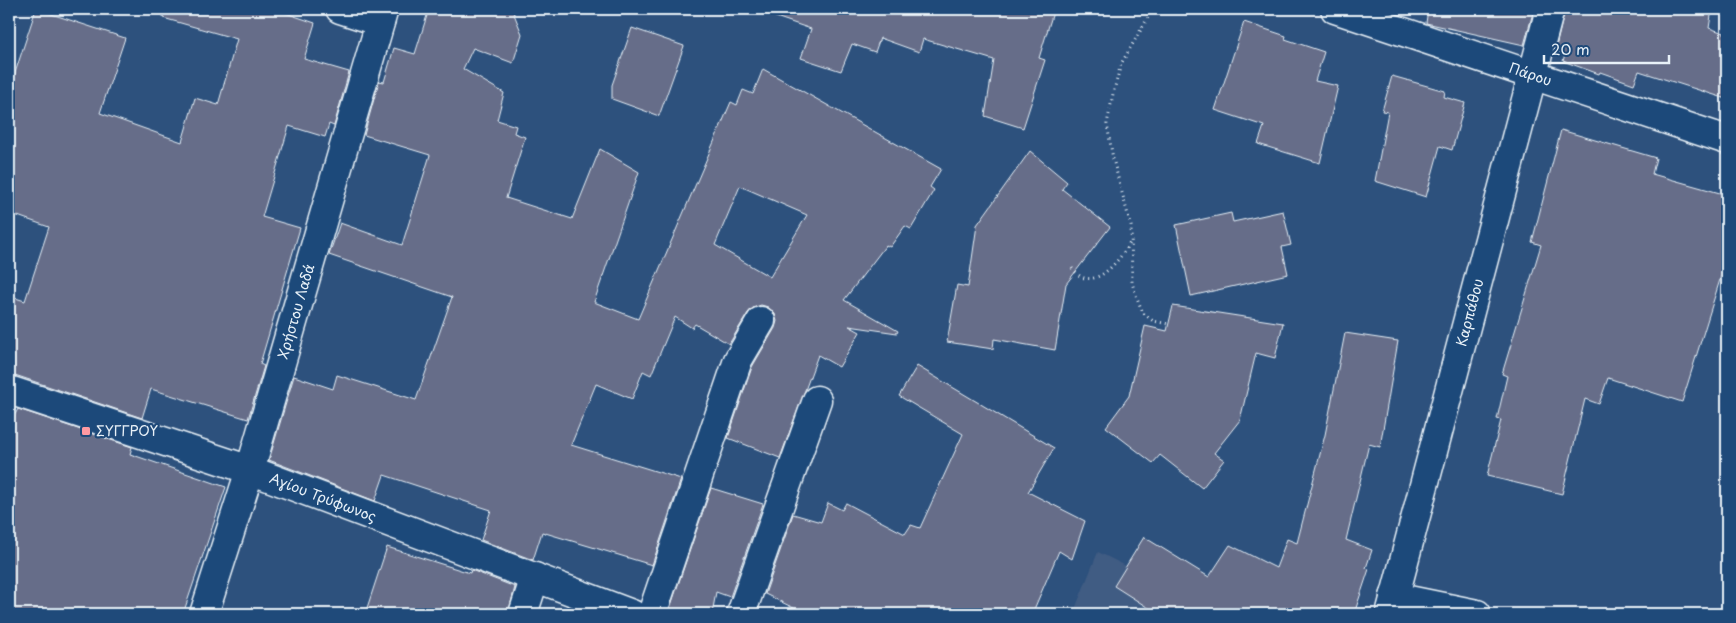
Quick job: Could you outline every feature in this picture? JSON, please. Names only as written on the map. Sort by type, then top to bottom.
[{"type":"street","points":[[340,9],[382,16]]},
{"type":"street","name":"Πάρου","points":[[1337,9],[1727,140]]},
{"type":"street","name":"Καρπάθου","points":[[1392,606],[1550,9]]},
{"type":"street","name":"Χρήστου Λαδά","points":[[204,614],[250,470],[382,16]]},
{"type":"street","points":[[652,614],[738,360],[761,321]]},
{"type":"street","name":"Αγίου Τρύφωνος","points":[[9,390],[250,470],[632,614]]},
{"type":"street","points":[[741,614],[817,400]]},
{"type":"street","points":[[523,614],[535,578]]},
{"type":"street","points":[[1392,606],[1477,614]]},
{"type":"path","points":[[1153,9],[1121,64],[1107,124],[1113,159],[1131,226],[1132,283],[1143,313],[1153,321],[1169,324]]},
{"type":"path","points":[[1072,268],[1081,277],[1091,278],[1100,276],[1124,254],[1131,240]]},
{"type":"shaded area","points":[[1098,552],[1126,566],[1209,577],[1186,614],[1073,614]]},
{"type":"building","points":[[36,9],[125,38],[100,113],[182,142],[195,98],[218,105],[237,39],[163,18],[164,9],[274,9],[315,23],[304,59],[349,72],[334,126],[329,124],[325,137],[289,126],[262,217],[300,228],[260,364],[264,366],[248,419],[151,389],[142,418],[9,373],[9,296],[25,301],[49,227],[9,213],[9,91]]},
{"type":"building","points":[[429,9],[512,9],[522,34],[513,63],[473,48],[463,69],[504,93],[497,120],[516,126],[514,133],[525,137],[506,198],[572,219],[600,149],[639,172],[594,302],[638,319],[731,102],[737,105],[743,90],[753,94],[763,69],[941,169],[930,187],[934,190],[911,229],[905,226],[890,247],[886,245],[844,300],[898,331],[897,333],[849,326],[860,332],[839,367],[818,355],[780,458],[728,438],[752,367],[775,328],[777,321],[775,314],[768,307],[761,305],[753,308],[729,344],[695,324],[692,328],[675,317],[651,375],[643,371],[632,399],[596,384],[571,445],[681,479],[652,565],[542,532],[533,560],[481,540],[491,510],[384,475],[375,501],[269,460],[294,376],[333,389],[337,375],[416,400],[452,297],[329,255],[340,223],[402,245],[430,155],[364,135],[379,81],[384,82],[394,48],[415,54]],"holes":[[[740,186],[807,215],[770,277],[715,245]]]},
{"type":"building","points":[[768,9],[1054,9],[1039,58],[1045,60],[1023,128],[985,116],[994,60],[923,39],[919,52],[880,38],[875,52],[852,44],[841,71],[801,58],[811,29],[767,14]]},
{"type":"building","points":[[1428,9],[1534,9],[1524,45],[1426,23]]},
{"type":"building","points":[[1565,9],[1712,9],[1709,28],[1727,34],[1727,99],[1639,71],[1634,84],[1563,61],[1565,54],[1555,51]]},
{"type":"building","points":[[1244,22],[1286,36],[1285,39],[1324,52],[1315,81],[1338,86],[1320,163],[1258,144],[1264,126],[1215,110]]},
{"type":"building","points":[[632,28],[684,46],[659,116],[612,99],[612,85]]},
{"type":"building","points":[[1392,76],[1445,91],[1444,97],[1465,103],[1452,150],[1440,146],[1426,197],[1375,181],[1388,112],[1382,111]]},
{"type":"building","points":[[1561,130],[1656,158],[1652,174],[1727,195],[1727,257],[1682,402],[1608,378],[1599,404],[1585,399],[1562,494],[1487,476],[1501,420],[1497,419],[1507,376],[1502,374],[1541,245],[1532,242]]},
{"type":"building","points":[[1030,151],[1067,182],[1062,189],[1110,227],[1066,284],[1055,350],[994,339],[993,349],[947,342],[957,285],[968,287],[977,225]]},
{"type":"building","points":[[1283,211],[1291,245],[1282,247],[1288,274],[1191,296],[1176,225],[1231,213],[1233,222]]},
{"type":"building","points":[[1173,306],[1283,323],[1275,358],[1256,353],[1240,420],[1214,453],[1224,460],[1202,488],[1160,455],[1153,463],[1106,427],[1129,396],[1145,326],[1167,331]]},
{"type":"building","points":[[1345,333],[1398,341],[1380,447],[1369,444],[1346,540],[1372,550],[1366,568],[1369,569],[1354,614],[1158,614],[1114,586],[1144,537],[1209,577],[1230,545],[1276,568],[1287,539],[1297,543],[1325,435]]},
{"type":"building","points":[[917,366],[1054,448],[1028,492],[1085,521],[1072,559],[1059,551],[1032,614],[806,614],[765,594],[793,514],[821,522],[828,503],[842,510],[846,503],[905,534],[911,525],[920,528],[963,434],[899,396]]},
{"type":"building","points":[[18,409],[132,447],[130,454],[226,487],[183,614],[9,614],[9,425]]},
{"type":"building","points":[[711,488],[763,504],[730,597],[716,592],[712,614],[668,614]]},
{"type":"building","points":[[387,547],[470,573],[471,570],[515,587],[508,614],[365,614]]},
{"type":"place","name":"ΣΥΓΓΡΟΥ","points":[[86,431]]}]
